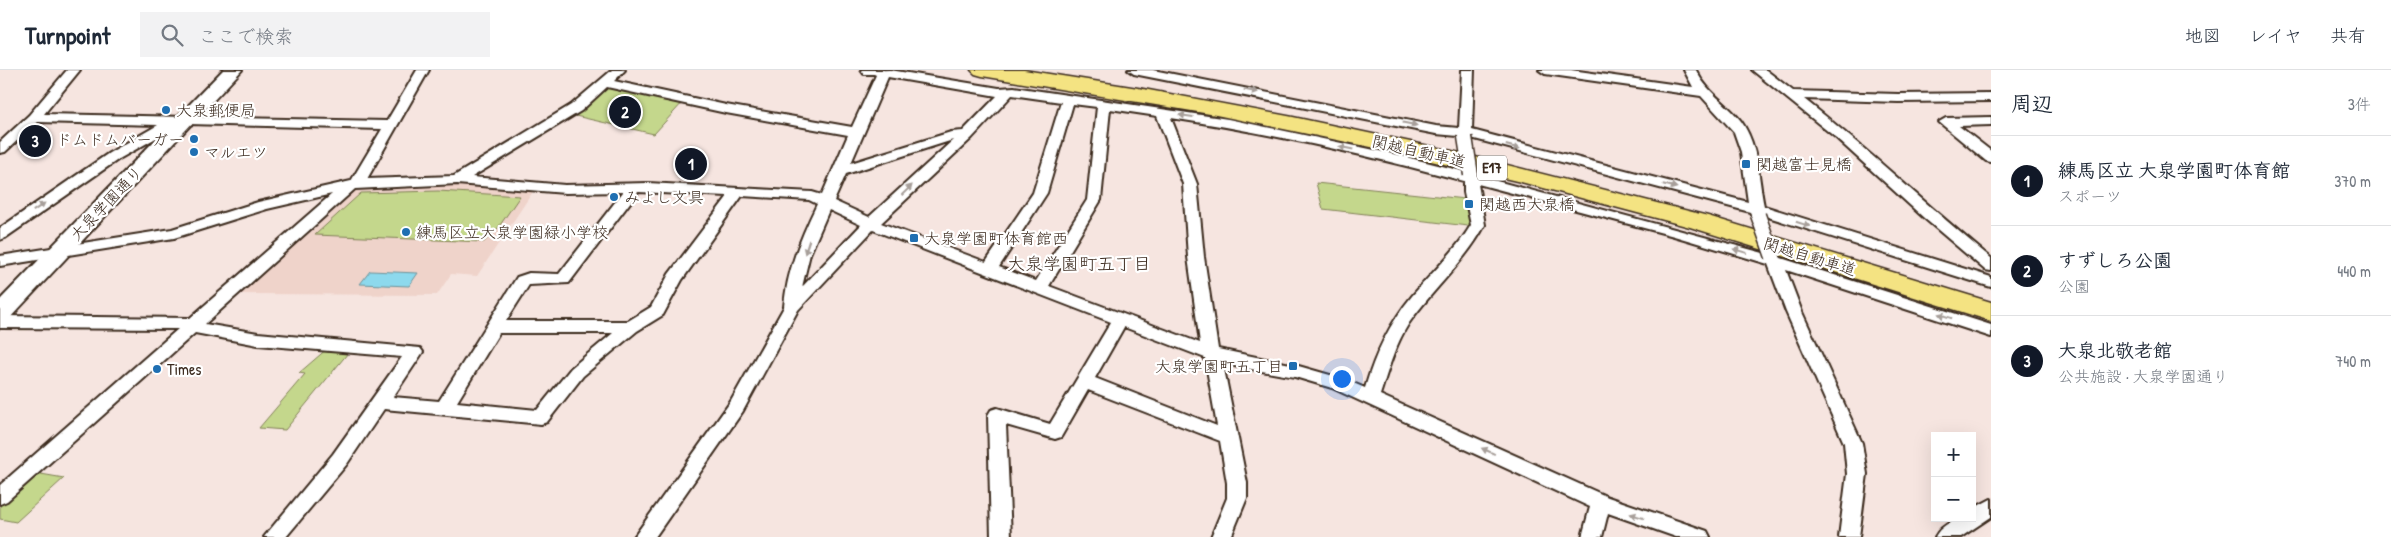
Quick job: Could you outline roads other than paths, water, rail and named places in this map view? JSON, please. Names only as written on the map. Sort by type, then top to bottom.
[{"type":"highway","name":"関越自動車道","points":[[982,70],[1193,104],[1384,143],[1485,166],[1603,196],[1746,236],[1991,312]]},
{"type":"highway","name":"関越自動車道","points":[[1060,70],[1280,108],[1499,157],[1607,184],[1790,234],[1991,298]]},
{"type":"street","points":[[0,149],[34,118],[74,70]]},
{"type":"street","name":"大泉学園通り","points":[[0,314],[181,121],[233,70]]},
{"type":"street","points":[[0,496],[353,185],[423,70]]},
{"type":"street","points":[[457,180],[576,108],[619,70]]},
{"type":"street","points":[[1370,397],[1387,345],[1411,309],[1441,274],[1478,224],[1471,192],[1472,177],[1465,135],[1468,70]]},
{"type":"street","points":[[1544,70],[1707,93]]},
{"type":"street","points":[[1690,70],[1707,93],[1734,121],[1743,137],[1750,158],[1757,212],[1773,259],[1794,312],[1853,443],[1857,474],[1850,537]]},
{"type":"street","points":[[1758,70],[1840,134],[1929,215],[1991,266]]},
{"type":"street","points":[[792,307],[793,290],[808,243],[824,202],[841,171],[876,71],[1007,93],[1014,92],[1162,113],[1261,130],[1398,159],[1548,197],[1773,259],[1991,331]]},
{"type":"street","points":[[1142,71],[1465,135],[1757,212],[1991,282]]},
{"type":"street","points":[[604,83],[726,109],[855,132]]},
{"type":"street","points":[[644,537],[736,406],[792,307],[872,224],[967,135],[1007,93]]},
{"type":"street","points":[[1790,95],[1898,98],[1991,97]]},
{"type":"street","points":[[990,269],[1040,193],[1068,99]]},
{"type":"street","points":[[1040,288],[1094,200],[1104,104]]},
{"type":"street","points":[[1162,113],[1190,184],[1196,257],[1212,353],[1235,465],[1237,498],[1220,537]]},
{"type":"street","points":[[34,118],[391,125]]},
{"type":"street","points":[[0,236],[114,156],[181,121]]},
{"type":"street","points":[[1991,122],[1946,122],[1991,158]]},
{"type":"street","points":[[841,171],[956,135],[967,135]]},
{"type":"street","points":[[0,261],[174,233],[263,205],[353,185],[457,180],[565,189],[634,187],[812,196],[872,224],[1212,353],[1295,371],[1338,383],[1601,503],[1700,537]]},
{"type":"street","points":[[444,408],[523,281],[529,278],[563,279],[634,187]]},
{"type":"street","points":[[380,402],[541,417],[577,372],[631,328],[657,310],[675,278],[738,192]]},
{"type":"street","points":[[1002,537],[997,415],[1055,432],[1121,318]]},
{"type":"street","points":[[0,322],[187,323],[191,326],[231,336],[414,352],[340,459],[274,537]]},
{"type":"street","points":[[494,327],[631,328]]},
{"type":"street","points":[[1084,381],[1218,434],[1230,436]]},
{"type":"street","points":[[1592,537],[1601,503]]},
{"type":"street","points":[[1945,537],[1991,507]]},
{"type":"water","points":[[370,271],[418,273],[409,286],[360,284]]},
{"type":"place","name":"大泉郵便局","points":[[166,110]]},
{"type":"place","name":"すずしろ公園","points":[[625,112]]},
{"type":"place","name":"ドムドムバーガー","points":[[194,139]]},
{"type":"place","name":"大泉北敬老館","points":[[35,141]]},
{"type":"place","name":"マルエツ","points":[[194,152]]},
{"type":"place","name":"練馬区立 大泉学園町体育館","points":[[691,164]]},
{"type":"place","name":"関越富士見橋","points":[[1746,164]]},
{"type":"place","name":"みよし文具","points":[[614,197]]},
{"type":"place","name":"関越西大泉橋","points":[[1469,204]]},
{"type":"place","name":"練馬区立大泉学園緑小学校","points":[[406,232]]},
{"type":"place","name":"大泉学園町体育館西","points":[[914,238]]},
{"type":"place","name":"大泉学園町五丁目","points":[[1293,366]]},
{"type":"place","name":"Times","points":[[157,369]]},
{"type":"district","name":"大泉学園町五丁目","points":[[1079,264]]}]
